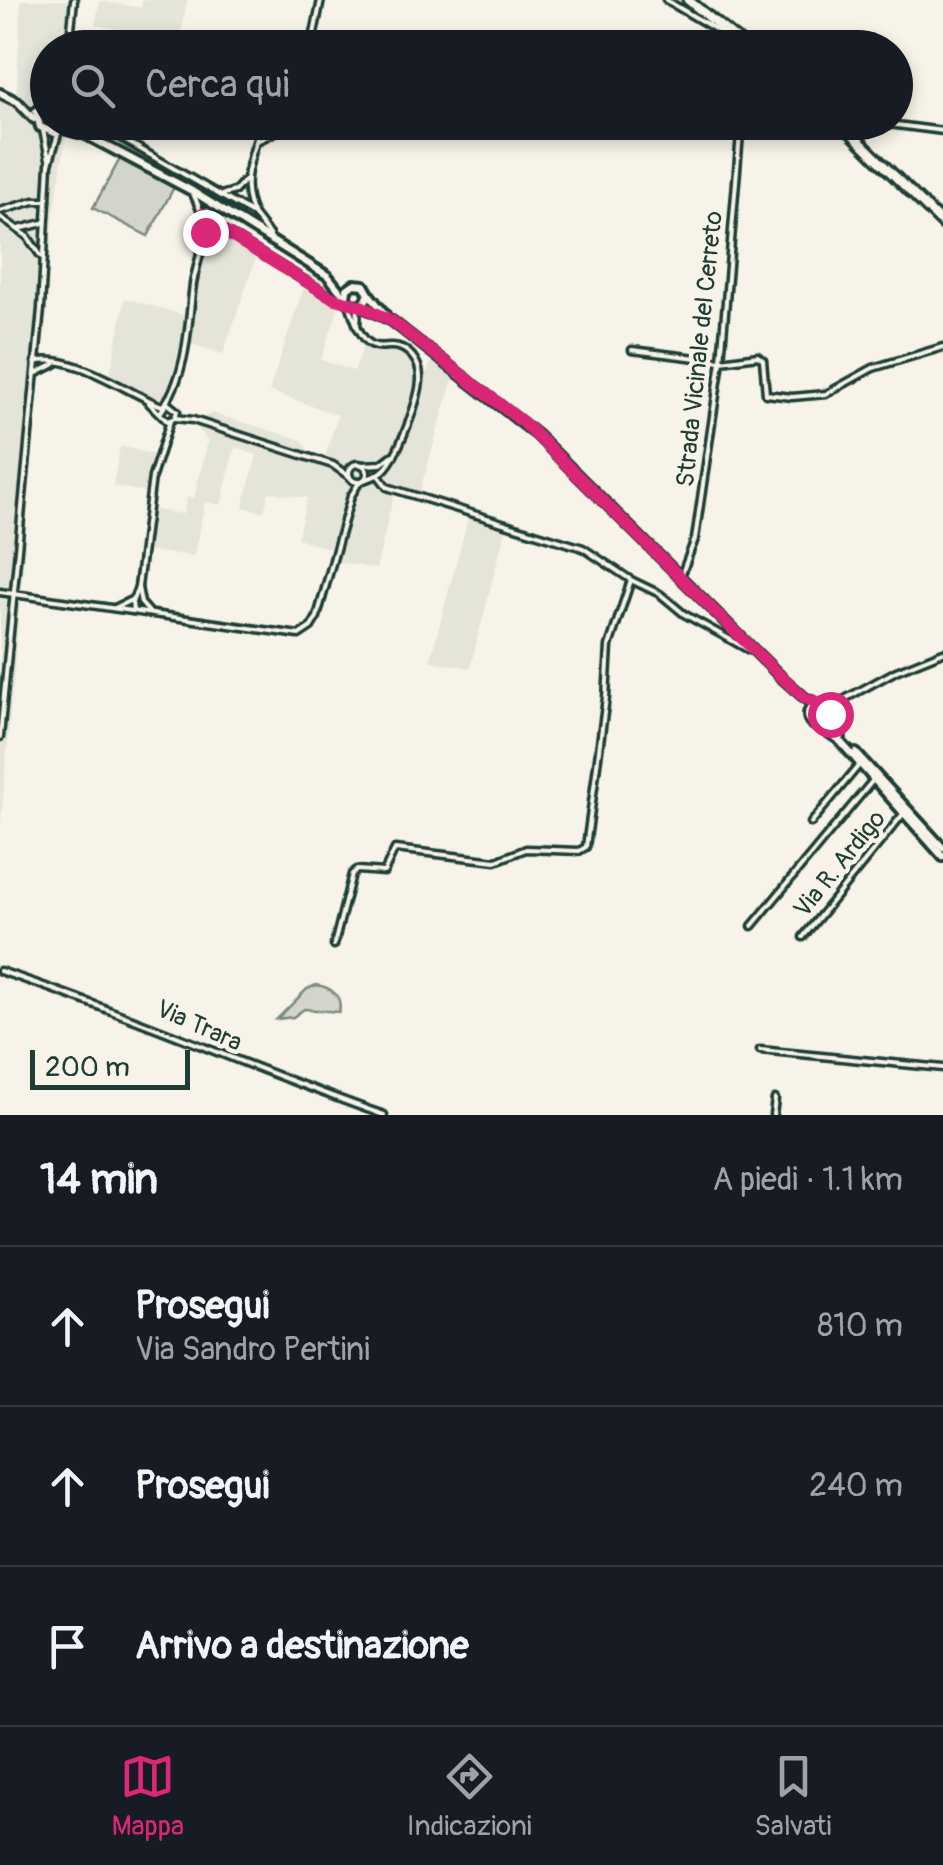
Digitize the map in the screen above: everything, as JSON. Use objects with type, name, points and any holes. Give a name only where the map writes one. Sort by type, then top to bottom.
[{"type":"main road","points":[[688,0],[725,30]]},
{"type":"main road","points":[[0,93],[18,102],[30,115]]},
{"type":"main road","points":[[18,102],[30,102]]},
{"type":"main road","points":[[94,140],[192,192],[328,276],[364,285],[389,319],[532,430],[799,693],[821,704],[841,736],[943,848]]},
{"type":"main road","points":[[858,140],[943,224]]},
{"type":"main road","points":[[328,276],[347,301],[389,319]]},
{"type":"main road","points":[[347,301],[347,289],[354,284]]},
{"type":"main road","points":[[360,306],[368,294]]},
{"type":"main road","points":[[799,693],[811,722],[836,737],[943,856]]},
{"type":"main road","points":[[809,712],[821,704]]},
{"type":"main road","points":[[820,726],[830,715]]},
{"type":"street","points":[[71,30],[74,0]]},
{"type":"street","points":[[315,30],[321,0]]},
{"type":"street","points":[[666,0],[715,30]]},
{"type":"street","points":[[913,128],[943,132]]},
{"type":"street","points":[[0,737],[37,348],[50,164],[45,140]]},
{"type":"street","points":[[50,164],[60,140]]},
{"type":"street","points":[[125,140],[252,214],[280,247]]},
{"type":"street","name":"Strada Vicinale del Cerreto","points":[[681,576],[697,528],[721,361],[739,140]]},
{"type":"street","points":[[252,214],[244,181],[257,141]]},
{"type":"street","points":[[220,194],[232,192],[244,181]]},
{"type":"street","points":[[162,437],[160,415],[173,390],[191,323],[193,286],[205,232],[203,214],[192,192]]},
{"type":"street","points":[[0,214],[34,201],[47,202]]},
{"type":"street","points":[[0,214],[19,228],[43,260]]},
{"type":"street","points":[[203,214],[325,293],[347,301],[358,332],[372,346],[406,352],[420,372],[418,391],[388,467],[362,480],[351,478],[333,465]]},
{"type":"street","points":[[19,228],[46,222]]},
{"type":"street","points":[[200,255],[212,238],[232,236]]},
{"type":"street","points":[[358,332],[360,306]]},
{"type":"street","points":[[632,350],[721,361],[760,356],[766,394],[798,397],[828,394],[873,368],[943,347]]},
{"type":"street","points":[[37,348],[48,363]]},
{"type":"street","points":[[35,362],[57,363],[112,379],[142,397],[176,408],[192,420]]},
{"type":"street","points":[[34,376],[48,363]]},
{"type":"street","points":[[134,612],[152,481],[162,437],[176,408],[173,390]]},
{"type":"street","points":[[142,397],[160,415],[172,420],[192,420],[333,465],[381,464],[396,451]]},
{"type":"street","points":[[0,592],[289,636],[305,632],[316,620],[352,496],[367,472],[362,465]]},
{"type":"street","points":[[352,496],[353,466]]},
{"type":"street","points":[[378,475],[387,487],[579,547],[660,594],[684,614],[758,654]]},
{"type":"street","points":[[334,945],[353,872],[382,873],[395,849],[496,860],[528,848],[578,851],[586,847],[609,646],[631,580]]},
{"type":"street","points":[[110,608],[136,598]]},
{"type":"street","points":[[136,598],[144,608],[158,615]]},
{"type":"street","points":[[821,704],[843,700],[896,671],[943,652]]},
{"type":"street","points":[[830,715],[843,700]]},
{"type":"street","points":[[811,823],[860,764]]},
{"type":"street","points":[[752,926],[874,779]]},
{"type":"street","name":"Via R. Ardigo","points":[[803,937],[904,813]]},
{"type":"street","name":"Via Trara","points":[[0,970],[124,1013],[246,1066],[384,1115]]},
{"type":"street","points":[[760,1050],[943,1068]]},
{"type":"street","points":[[773,1115],[775,1099]]},
{"type":"shaded area","points":[[21,0],[79,0],[76,30],[30,30],[30,140],[65,140],[53,221],[0,831],[0,97],[16,104]]},
{"type":"shaded area","points":[[142,0],[187,0],[181,30],[121,30],[95,25],[100,1],[141,8]]},
{"type":"shaded area","points":[[120,159],[174,187],[148,236],[93,208]]},
{"type":"shaded area","points":[[211,236],[231,238],[257,255],[223,354],[182,341],[167,396],[158,400],[140,390],[135,397],[109,381],[125,298],[187,316],[189,285],[200,241]]},
{"type":"shaded area","points":[[309,272],[342,298],[321,360],[354,371],[367,337],[405,346],[418,356],[427,373],[433,357],[455,373],[417,500],[394,495],[376,569],[329,560],[331,549],[297,538],[307,498],[269,492],[264,512],[243,507],[257,455],[235,447],[221,505],[205,502],[194,556],[138,550],[143,508],[183,514],[187,497],[194,498],[208,441],[197,427],[200,419],[212,413],[302,440],[309,451],[325,456],[338,415],[269,391]]},
{"type":"shaded area","points":[[120,446],[155,455],[145,492],[113,486]]},
{"type":"shaded area","points":[[468,518],[506,528],[470,668],[430,661]]},
{"type":"shaded area","points":[[316,985],[335,993],[339,1012],[304,1009],[293,1017],[277,1019],[307,989]]},
{"type":"route","points":[[205,232],[203,214],[215,226],[333,298],[392,321],[543,440],[776,672],[805,698],[827,706],[830,714]]}]
